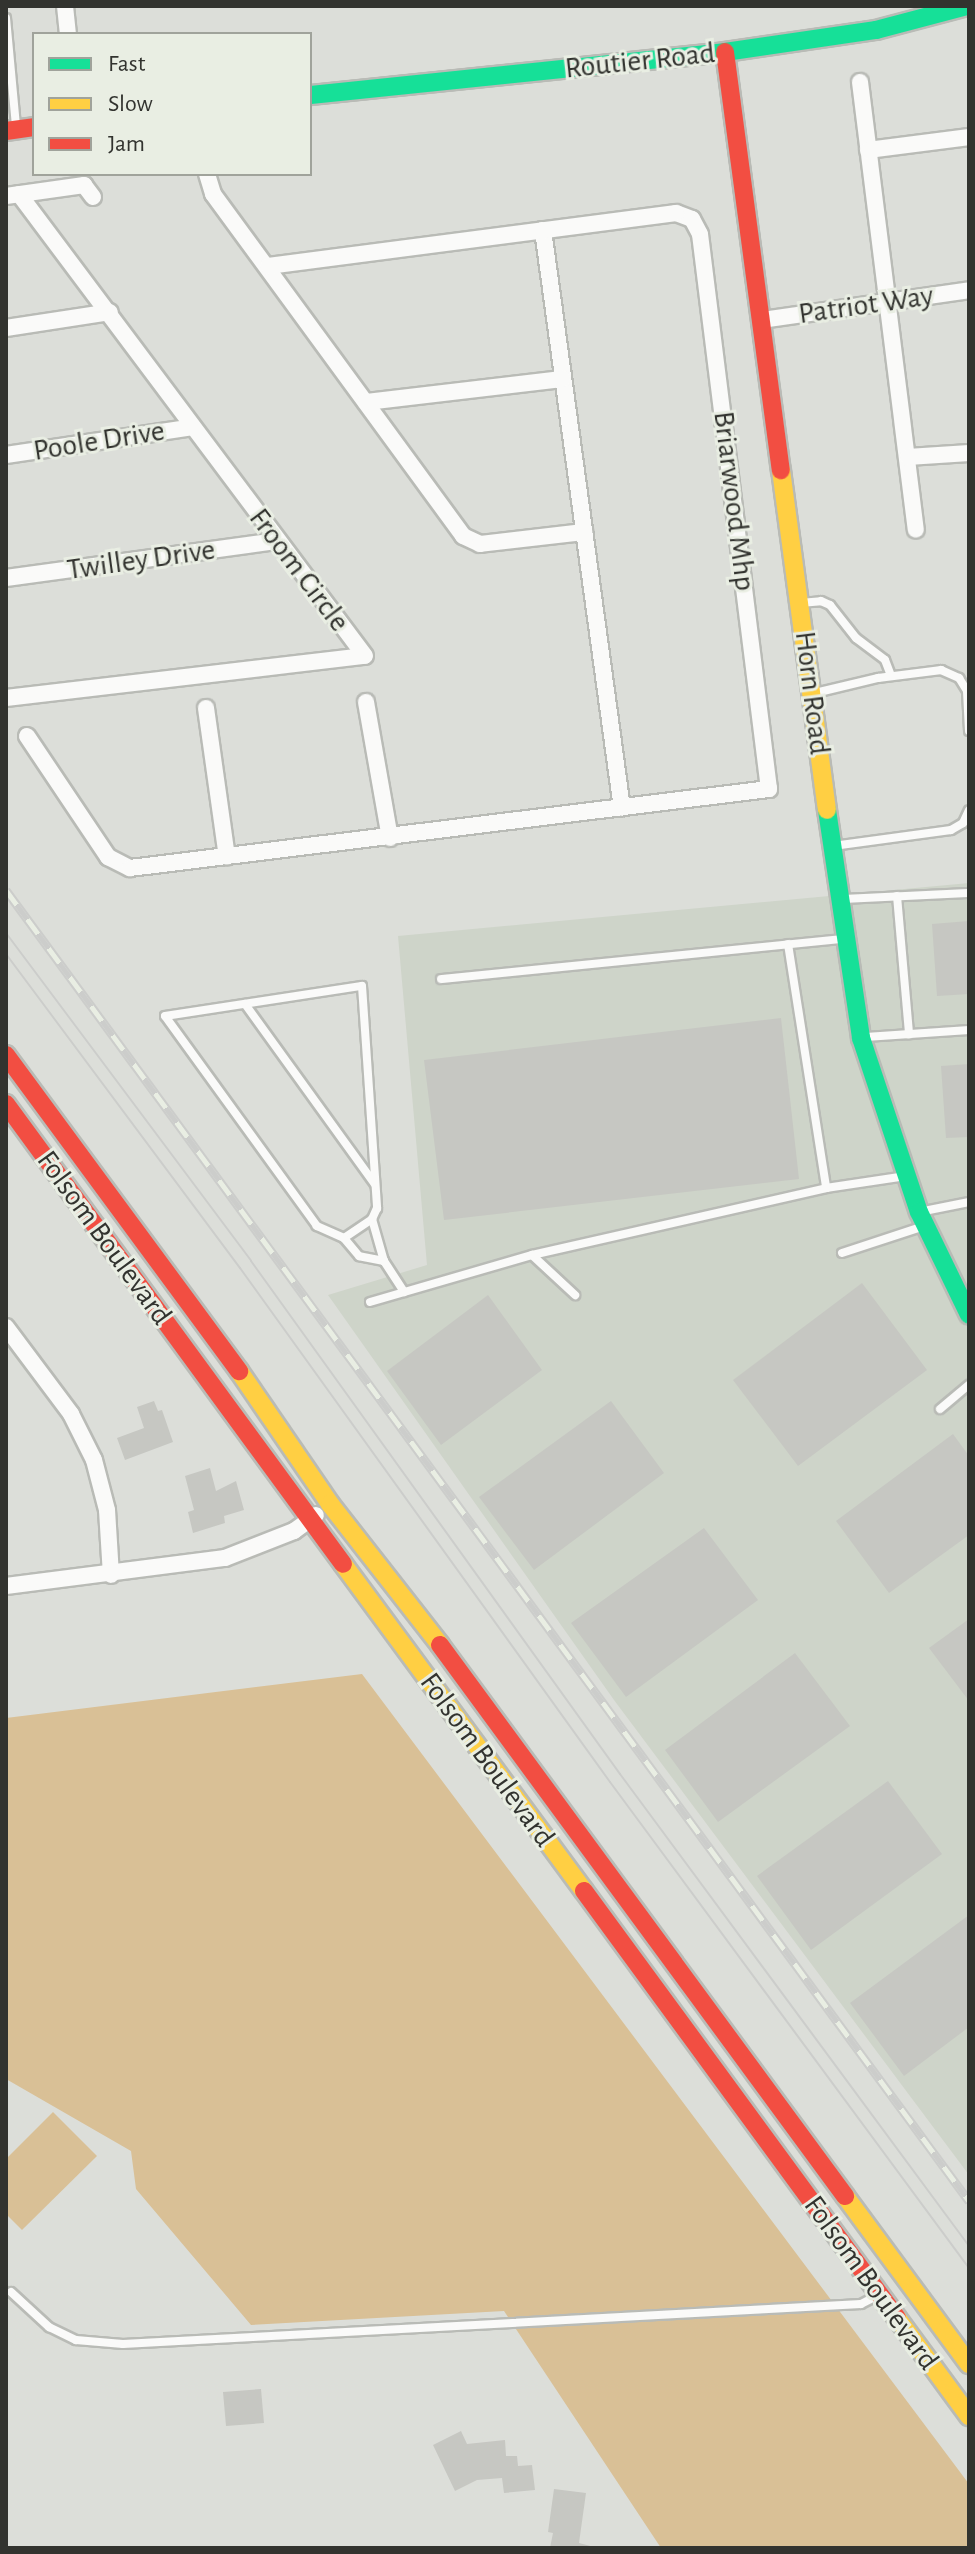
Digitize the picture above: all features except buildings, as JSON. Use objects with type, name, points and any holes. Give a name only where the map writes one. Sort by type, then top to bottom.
[{"type":"main road","name":"Routier Road","points":[[312,95],[725,52],[876,30],[922,12],[967,6]]},
{"type":"main road","name":"Horn Road","points":[[725,52],[844,938],[861,1038],[923,1218],[964,1295],[969,1315]]},
{"type":"main road","name":"Folsom Boulevard","points":[[6,1055],[171,1276],[330,1504],[416,1613],[969,2364]]},
{"type":"main road","name":"Folsom Boulevard","points":[[6,1104],[969,2416]]},
{"type":"main road","points":[[879,2294],[897,2294],[959,2375],[969,2382]]},
{"type":"street","points":[[65,6],[68,32]]},
{"type":"street","points":[[860,82],[916,530]]},
{"type":"street","points":[[868,150],[969,137]]},
{"type":"street","points":[[208,176],[213,194],[463,536],[480,544],[584,532]]},
{"type":"street","points":[[12,195],[84,185],[93,197]]},
{"type":"street","name":"Froom Circle","points":[[6,698],[365,656],[110,312],[12,195]]},
{"type":"street","name":"Briarwood Mhp","points":[[27,736],[108,857],[118,865],[130,868],[769,789],[700,234],[692,219],[676,213],[268,266]]},
{"type":"street","points":[[543,230],[622,808]]},
{"type":"street","name":"Patriot Way","points":[[762,320],[969,290]]},
{"type":"street","points":[[6,328],[110,312]]},
{"type":"street","points":[[366,402],[563,379]]},
{"type":"street","name":"Poole Drive","points":[[6,455],[193,427]]},
{"type":"street","points":[[908,457],[969,453]]},
{"type":"street","name":"Twilley Drive","points":[[6,578],[277,541]]},
{"type":"street","points":[[366,702],[390,838]]},
{"type":"street","points":[[206,708],[227,857]]},
{"type":"street","points":[[6,1327],[71,1414],[94,1460],[107,1510],[111,1575]]},
{"type":"street","points":[[6,1586],[111,1575],[225,1558],[294,1531],[330,1504]]},
{"type":"lane","points":[[6,18],[19,129]]},
{"type":"lane","points":[[800,603],[821,601],[830,605],[856,638],[885,660],[891,676]]},
{"type":"lane","points":[[812,694],[891,676],[941,670],[959,678],[967,691],[969,731]]},
{"type":"lane","points":[[832,846],[951,830],[963,823],[969,810]]},
{"type":"lane","points":[[839,899],[969,893]]},
{"type":"lane","points":[[897,896],[909,1034]]},
{"type":"lane","points":[[441,979],[844,938]]},
{"type":"lane","points":[[788,944],[826,1188]]},
{"type":"lane","points":[[344,1238],[372,1219],[377,1208],[362,986],[165,1016],[317,1226],[344,1238],[359,1256],[384,1261]]},
{"type":"lane","points":[[245,1004],[375,1185]]},
{"type":"lane","points":[[861,1038],[969,1030]]},
{"type":"lane","points":[[370,1302],[532,1255],[826,1188],[907,1176]]},
{"type":"lane","points":[[842,1253],[969,1202]]},
{"type":"lane","points":[[372,1219],[384,1261],[404,1292]]},
{"type":"lane","points":[[532,1255],[575,1295]]},
{"type":"lane","points":[[940,1409],[969,1385]]},
{"type":"lane","points":[[11,2292],[49,2327],[76,2340],[123,2344],[861,2304],[879,2294]]},
{"type":"shaded area","points":[[969,883],[969,2175],[614,1700],[328,1295],[427,1265],[398,936]]},
{"type":"shaded area","points":[[362,1674],[969,2484],[969,2548],[661,2548],[504,2311],[251,2325],[136,2189],[131,2151],[6,2079],[6,1718]]},
{"type":"shaded area","points":[[53,2112],[97,2156],[22,2230],[6,2214],[6,2159]]},
{"type":"tram line","points":[[6,933],[251,1261],[620,1774],[969,2246]]},
{"type":"tram line","points":[[6,954],[240,1268],[610,1782],[969,2268]]},
{"type":"railway","points":[[6,890],[969,2201]]},
{"type":"traffic: fast","points":[[312,95],[725,52],[876,30],[967,6]]},
{"type":"traffic: fast","points":[[827,810],[861,1038],[919,1212],[969,1315]]},
{"type":"traffic: slow","points":[[781,470],[827,810]]},
{"type":"traffic: slow","points":[[239,1371],[330,1504],[440,1645]]},
{"type":"traffic: slow","points":[[343,1564],[584,1891]]},
{"type":"traffic: slow","points":[[845,2196],[969,2364]]},
{"type":"traffic: slow","points":[[897,2318],[969,2416]]},
{"type":"traffic: jam","points":[[725,52],[781,470]]},
{"type":"traffic: jam","points":[[6,131],[32,127]]},
{"type":"traffic: jam","points":[[6,1055],[239,1371]]},
{"type":"traffic: jam","points":[[6,1104],[343,1564]]},
{"type":"traffic: jam","points":[[440,1645],[845,2196]]},
{"type":"traffic: jam","points":[[584,1891],[897,2318]]}]
